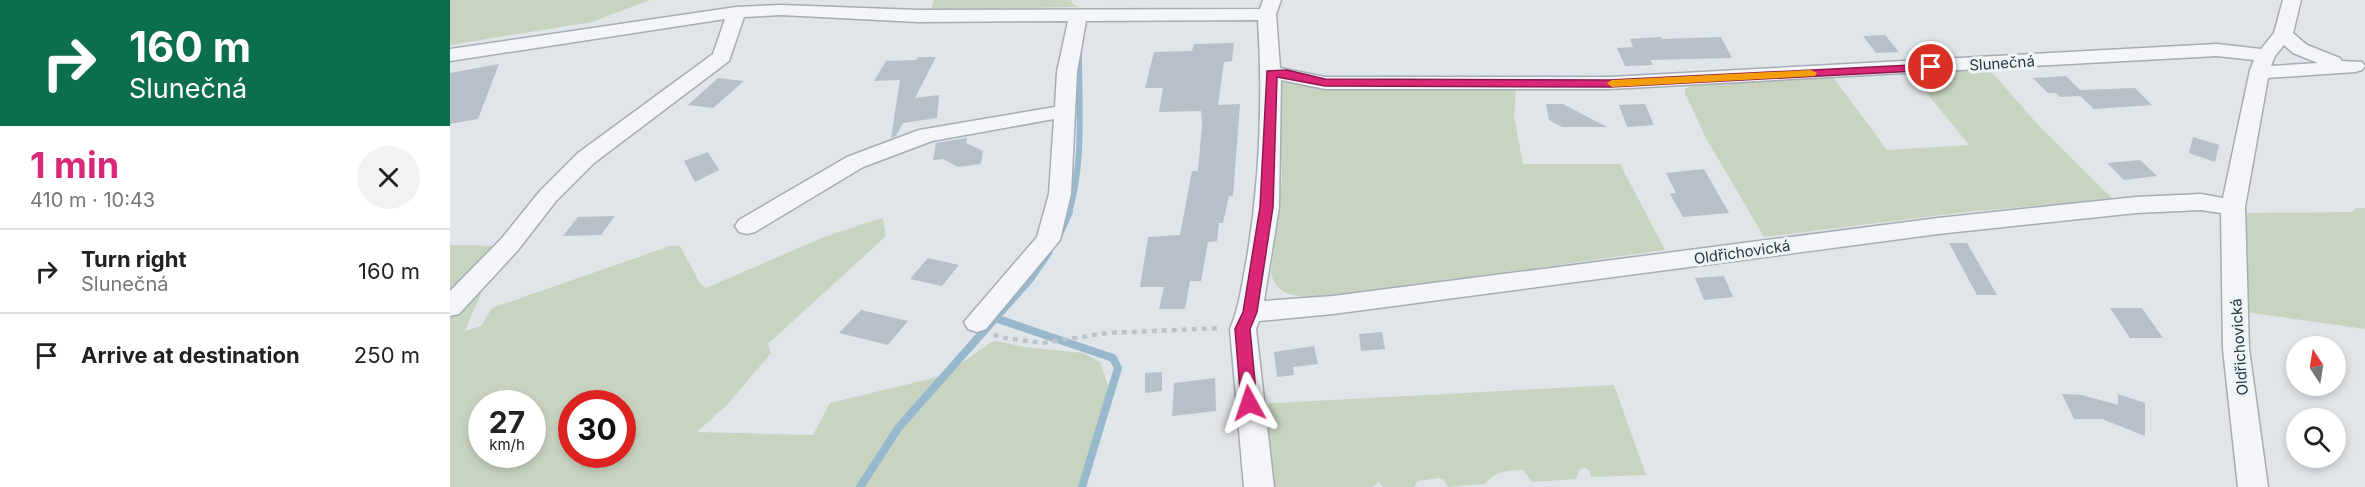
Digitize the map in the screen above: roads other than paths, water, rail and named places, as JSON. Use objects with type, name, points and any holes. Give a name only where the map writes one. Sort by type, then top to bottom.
[{"type":"street","points":[[2263,64],[2283,34],[2292,0]]},
{"type":"street","points":[[450,55],[736,12],[921,8],[1078,15],[1270,7],[1271,73],[1267,207],[1246,320],[1259,487]]},
{"type":"street","points":[[450,307],[510,244],[548,196],[586,158],[722,57],[736,12]]},
{"type":"street","points":[[977,322],[1047,240],[1060,194],[1067,72],[1078,15]]},
{"type":"street","points":[[2283,34],[2300,49],[2316,57],[2360,66]]},
{"type":"street","name":"Slunečná","points":[[1271,73],[1287,74],[1325,83],[1610,83],[2217,50],[2263,64],[2360,66]]},
{"type":"street","name":"Oldřichovická","points":[[2253,487],[2236,349],[2233,207],[2263,64]]},
{"type":"street","points":[[747,226],[855,162],[927,135],[1065,111]]},
{"type":"street","name":"Oldřichovická","points":[[1246,320],[1333,305],[1938,226],[2136,205],[2201,202],[2233,207]]},
{"type":"waterway","points":[[1069,213],[1079,154],[1079,53]]},
{"type":"waterway","points":[[1057,239],[1069,212]]},
{"type":"waterway","points":[[995,318],[1030,279],[1048,253]]},
{"type":"waterway","points":[[860,487],[899,427],[995,318]]},
{"type":"waterway","points":[[995,318],[1113,358],[1118,368],[1082,487]]}]
